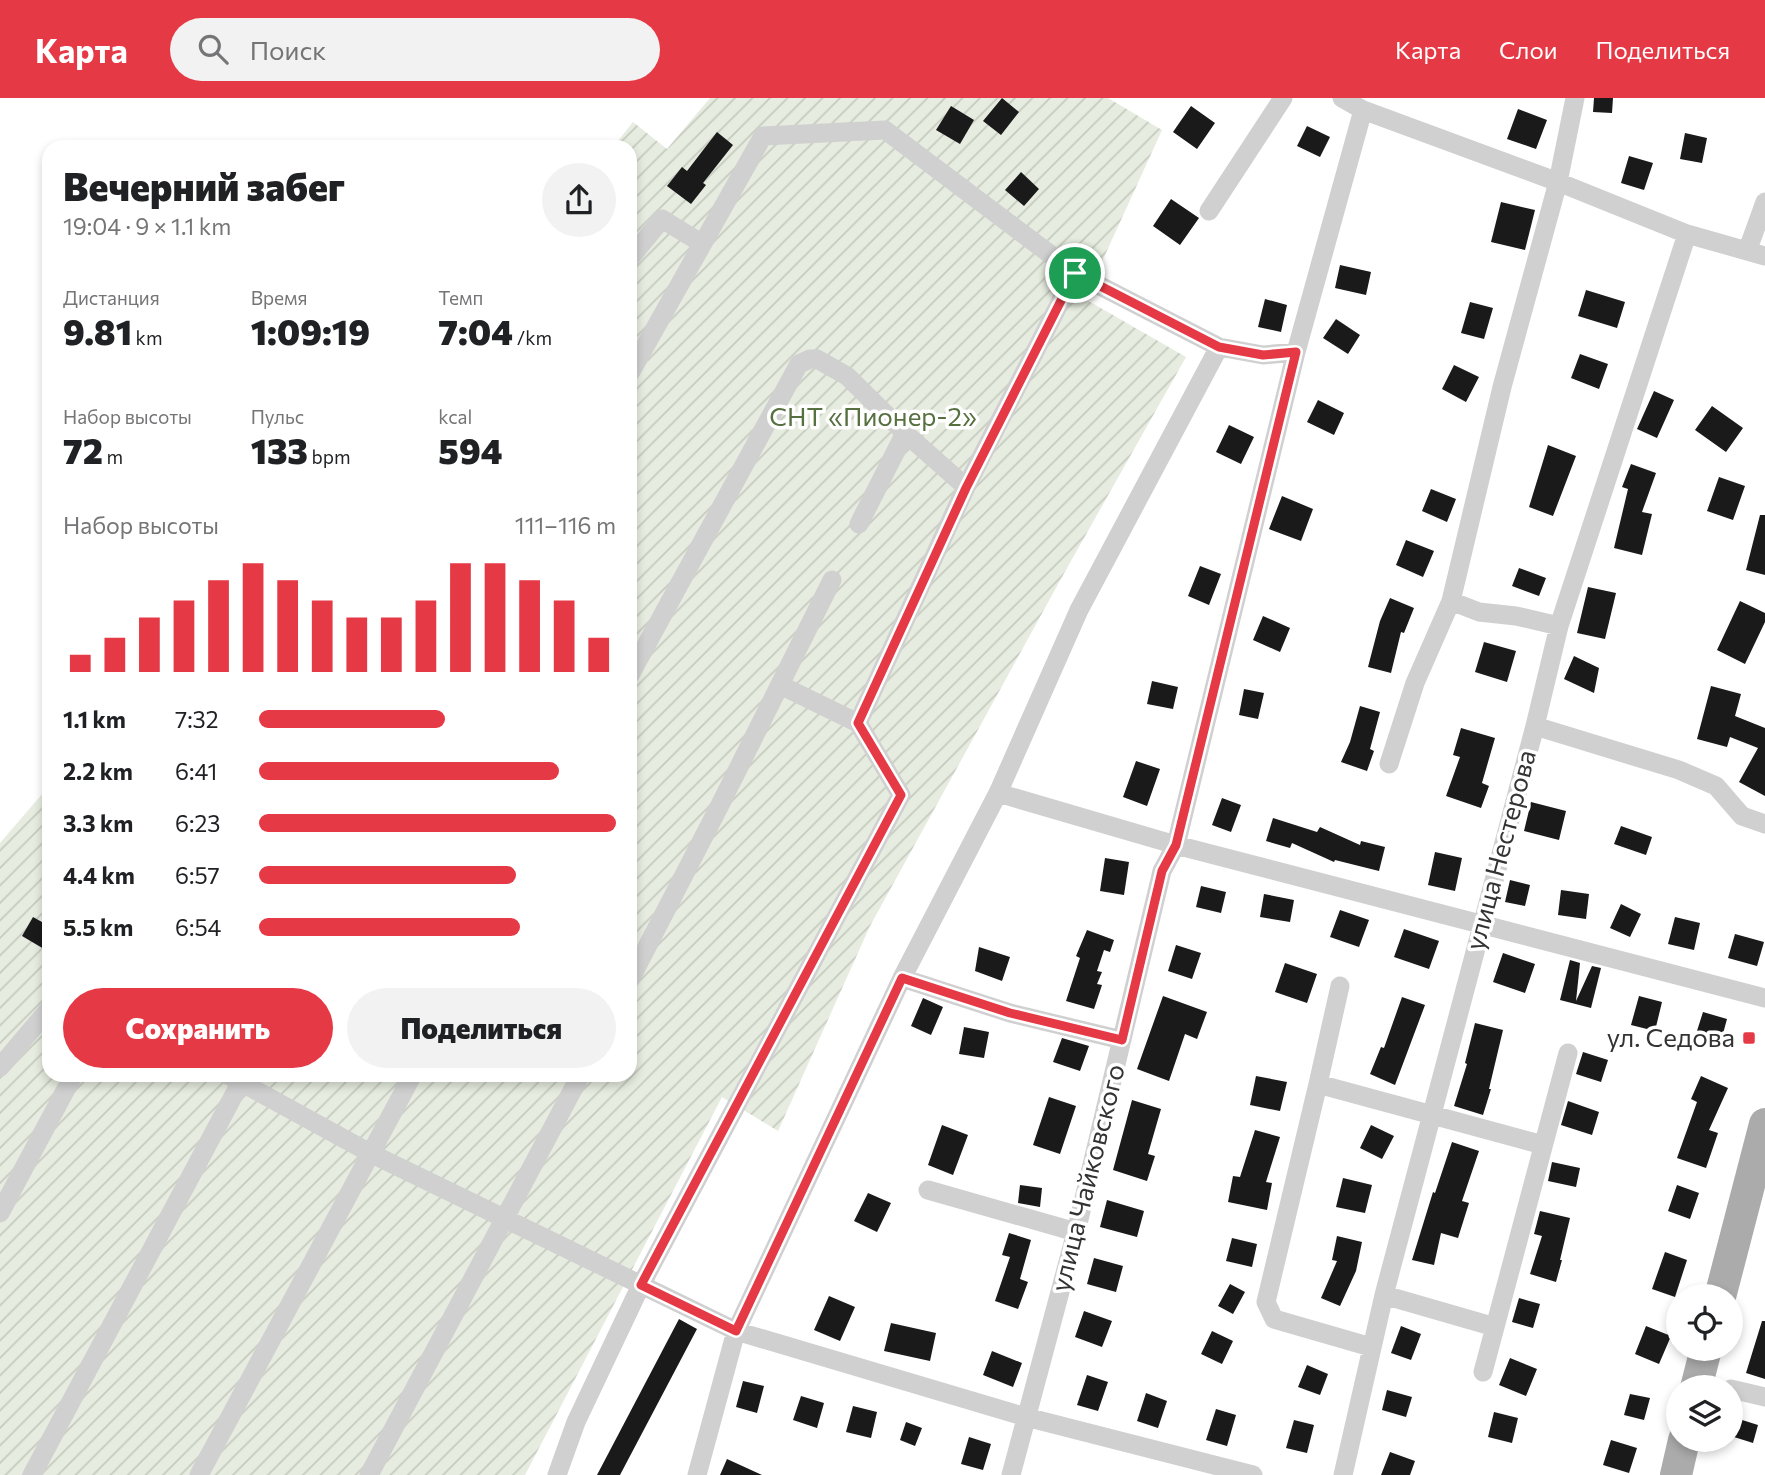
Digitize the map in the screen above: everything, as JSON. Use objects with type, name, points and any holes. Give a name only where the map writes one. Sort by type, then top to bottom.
[{"type":"main road","points":[[1725,1284],[1755,1202],[1765,1124]]},
{"type":"main road","points":[[1676,1475],[1681,1452]]},
{"type":"street","points":[[1209,211],[1283,98]]},
{"type":"street","points":[[1342,98],[1363,110],[1558,182],[1687,234],[1756,252],[1765,202]]},
{"type":"street","points":[[1389,764],[1415,683],[1451,601],[1502,387],[1558,182],[1575,98]]},
{"type":"street","name":"улица Чайковского","points":[[1011,1475],[1076,1232],[1162,871],[1176,845],[1296,352],[1363,110]]},
{"type":"street","points":[[637,360],[763,136],[885,130],[1075,273],[1219,347],[1263,355],[1296,352]]},
{"type":"street","points":[[637,249],[662,219],[701,243]]},
{"type":"street","name":"улица Нестерова","points":[[1343,1475],[1384,1295],[1559,626],[1687,234]]},
{"type":"street","points":[[858,723],[966,488],[1075,273]]},
{"type":"street","points":[[697,1475],[736,1331],[902,978],[998,793],[1079,610],[1219,347]]},
{"type":"street","points":[[637,662],[799,364],[817,359],[847,376],[966,488]]},
{"type":"street","points":[[859,524],[905,433]]},
{"type":"street","points":[[637,966],[832,580]]},
{"type":"street","points":[[1451,601],[1479,612],[1516,616],[1559,626]]},
{"type":"street","points":[[557,1475],[576,1422],[641,1285],[901,795],[858,723],[780,685]]},
{"type":"street","points":[[1535,726],[1679,770],[1716,786],[1742,816],[1765,824]]},
{"type":"street","points":[[998,793],[1176,845],[1765,998]]},
{"type":"street","points":[[902,978],[1010,1013],[1122,1040]]},
{"type":"street","points":[[1340,986],[1266,1302],[1274,1319],[1371,1347]]},
{"type":"street","points":[[0,1067],[42,1018]]},
{"type":"street","points":[[1483,1372],[1568,1053]]},
{"type":"street","points":[[0,1213],[70,1082]]},
{"type":"street","points":[[32,1475],[234,1082]]},
{"type":"street","points":[[246,1082],[370,1153],[736,1331],[1026,1417],[1253,1475]]},
{"type":"street","points":[[199,1475],[409,1082]]},
{"type":"street","points":[[369,1475],[577,1082]]},
{"type":"street","points":[[1318,1084],[1543,1145]]},
{"type":"street","points":[[928,1190],[1076,1232]]},
{"type":"street","points":[[1384,1295],[1495,1326]]},
{"type":"street","points":[[1743,1392],[1765,1398]]},
{"type":"green space","name":"СНТ «Пионер-2»","points":[[710,98],[1108,98],[1162,130],[1085,299],[1186,357],[870,926],[778,1131],[722,1097],[525,1475],[0,1475],[0,843],[42,794],[42,1082],[637,1082],[637,140],[619,140],[633,122],[667,149]]},
{"type":"building","points":[[1002,98],[1019,112],[1001,135],[983,121]]},
{"type":"building","points":[[1594,98],[1613,98],[1612,113],[1593,112]]},
{"type":"building","points":[[951,106],[974,120],[960,144],[936,130]]},
{"type":"building","points":[[1191,106],[1215,123],[1197,149],[1173,132]]},
{"type":"building","points":[[1518,109],[1547,120],[1536,149],[1507,139]]},
{"type":"building","points":[[1307,126],[1330,137],[1320,157],[1297,146]]},
{"type":"building","points":[[717,132],[733,145],[703,183],[706,185],[691,204],[667,186],[682,167],[687,171]]},
{"type":"building","points":[[1685,133],[1707,138],[1702,163],[1680,159]]},
{"type":"building","points":[[1629,156],[1653,163],[1644,190],[1621,183]]},
{"type":"building","points":[[1021,172],[1039,189],[1024,206],[1005,190]]},
{"type":"building","points":[[1171,199],[1199,218],[1180,245],[1153,226]]},
{"type":"building","points":[[1501,202],[1535,210],[1525,250],[1491,242]]},
{"type":"building","points":[[1340,265],[1371,272],[1366,295],[1335,288]]},
{"type":"building","points":[[1586,290],[1625,302],[1617,328],[1578,316]]},
{"type":"building","points":[[1265,299],[1287,305],[1281,332],[1258,327]]},
{"type":"building","points":[[1470,302],[1493,308],[1484,339],[1461,333]]},
{"type":"building","points":[[1336,319],[1360,335],[1348,354],[1323,338]]},
{"type":"building","points":[[1580,354],[1608,364],[1599,389],[1571,378]]},
{"type":"building","points":[[1454,365],[1479,377],[1466,402],[1442,389]]},
{"type":"building","points":[[1654,391],[1674,400],[1657,438],[1637,429]]},
{"type":"building","points":[[1318,400],[1344,413],[1334,435],[1307,422]]},
{"type":"building","points":[[1712,406],[1743,428],[1726,452],[1695,430]]},
{"type":"building","points":[[1229,425],[1254,437],[1241,464],[1216,452]]},
{"type":"building","points":[[1548,445],[1576,456],[1553,516],[1529,507]]},
{"type":"building","points":[[1631,464],[1656,473],[1642,512],[1652,514],[1642,555],[1614,548],[1628,489],[1622,487]]},
{"type":"building","points":[[1719,477],[1745,486],[1733,520],[1707,511]]},
{"type":"building","points":[[1431,489],[1456,499],[1447,522],[1422,511]]},
{"type":"building","points":[[1282,496],[1313,509],[1301,541],[1269,529]]},
{"type":"building","points":[[1760,515],[1765,515],[1765,575],[1746,570]]},
{"type":"building","points":[[1406,540],[1434,551],[1423,577],[1396,565]]},
{"type":"building","points":[[1200,566],[1221,574],[1209,605],[1188,596]]},
{"type":"building","points":[[1519,568],[1546,578],[1539,596],[1512,586]]},
{"type":"building","points":[[1588,587],[1616,593],[1605,639],[1577,633]]},
{"type":"building","points":[[1390,598],[1414,608],[1404,633],[1401,632],[1391,673],[1368,667],[1380,621]]},
{"type":"building","points":[[1740,601],[1765,613],[1765,622],[1745,664],[1717,650]]},
{"type":"building","points":[[1263,616],[1290,628],[1280,652],[1253,640]]},
{"type":"building","points":[[1484,642],[1516,651],[1507,682],[1475,672]]},
{"type":"building","points":[[1574,656],[1599,668],[1594,693],[1564,679]]},
{"type":"building","points":[[1152,681],[1178,687],[1173,709],[1147,704]]},
{"type":"building","points":[[1711,686],[1741,694],[1735,716],[1765,728],[1765,796],[1739,782],[1758,748],[1730,737],[1727,747],[1697,739]]},
{"type":"building","points":[[1244,689],[1264,693],[1258,719],[1239,715]]},
{"type":"building","points":[[1360,706],[1380,712],[1370,749],[1374,751],[1367,771],[1341,762]]},
{"type":"building","points":[[1461,728],[1495,738],[1482,783],[1489,786],[1481,808],[1446,796],[1460,757],[1453,755]]},
{"type":"building","points":[[1136,761],[1160,769],[1147,806],[1123,797]]},
{"type":"building","points":[[1222,798],[1241,805],[1231,832],[1212,825]]},
{"type":"building","points":[[1531,802],[1566,811],[1559,840],[1524,831]]},
{"type":"building","points":[[1273,818],[1317,832],[1320,827],[1360,845],[1361,841],[1385,847],[1379,871],[1335,860],[1334,862],[1292,843],[1290,848],[1266,841]]},
{"type":"building","points":[[1621,826],[1652,837],[1646,855],[1614,844]]},
{"type":"building","points":[[1435,852],[1462,858],[1455,891],[1428,885]]},
{"type":"building","points":[[1105,858],[1129,862],[1124,895],[1100,891]]},
{"type":"building","points":[[1510,880],[1530,885],[1525,906],[1505,902]]},
{"type":"building","points":[[1201,886],[1226,892],[1221,913],[1196,907]]},
{"type":"building","points":[[1561,890],[1589,894],[1586,919],[1558,915]]},
{"type":"building","points":[[1264,894],[1294,900],[1290,922],[1260,917]]},
{"type":"building","points":[[1621,904],[1641,914],[1630,937],[1610,928]]},
{"type":"building","points":[[1340,910],[1369,920],[1359,947],[1330,937]]},
{"type":"building","points":[[33,917],[42,922],[42,948],[22,936]]},
{"type":"building","points":[[1675,917],[1700,923],[1694,950],[1668,944]]},
{"type":"building","points":[[1404,929],[1439,941],[1429,969],[1394,957]]},
{"type":"building","points":[[1087,930],[1114,940],[1110,952],[1104,950],[1097,971],[1102,972],[1097,984],[1102,985],[1094,1009],[1066,1001],[1080,958],[1076,956]]},
{"type":"building","points":[[1735,934],[1764,942],[1757,966],[1728,958]]},
{"type":"building","points":[[1176,945],[1201,953],[1192,979],[1168,971]]},
{"type":"building","points":[[979,947],[1010,957],[1002,981],[975,971]]},
{"type":"building","points":[[1503,953],[1535,964],[1525,993],[1493,982]]},
{"type":"building","points":[[1570,960],[1580,963],[1576,1001],[1592,966],[1601,968],[1591,1008],[1560,1000]]},
{"type":"building","points":[[1285,963],[1317,974],[1307,1003],[1275,992]]},
{"type":"building","points":[[1163,996],[1207,1012],[1197,1039],[1185,1034],[1169,1081],[1137,1069]]},
{"type":"building","points":[[1639,996],[1662,1002],[1655,1031],[1631,1025]]},
{"type":"building","points":[[1402,997],[1425,1005],[1395,1085],[1370,1074],[1381,1047],[1384,1048]]},
{"type":"building","points":[[923,998],[943,1007],[931,1035],[911,1026]]},
{"type":"building","points":[[1703,1012],[1727,1019],[1721,1041],[1696,1034]]},
{"type":"building","points":[[1475,1023],[1503,1030],[1483,1115],[1454,1106],[1467,1064],[1465,1063]]},
{"type":"building","points":[[964,1027],[989,1032],[984,1058],[959,1054]]},
{"type":"building","points":[[1062,1038],[1089,1046],[1080,1071],[1053,1062]]},
{"type":"building","points":[[1583,1052],[1608,1060],[1601,1082],[1576,1074]]},
{"type":"building","points":[[1256,1076],[1287,1082],[1280,1111],[1250,1105]]},
{"type":"building","points":[[1701,1076],[1728,1088],[1709,1130],[1718,1133],[1706,1168],[1677,1158],[1697,1102],[1691,1099]]},
{"type":"building","points":[[1049,1097],[1076,1106],[1060,1154],[1033,1145]]},
{"type":"building","points":[[1132,1100],[1161,1109],[1148,1154],[1155,1156],[1147,1181],[1113,1170]]},
{"type":"building","points":[[1568,1101],[1599,1112],[1592,1135],[1561,1125]]},
{"type":"building","points":[[942,1125],[968,1135],[953,1175],[928,1165]]},
{"type":"building","points":[[1371,1125],[1394,1136],[1382,1159],[1360,1148]]},
{"type":"building","points":[[1255,1130],[1280,1137],[1266,1182],[1272,1183],[1267,1210],[1228,1202],[1233,1176],[1240,1177]]},
{"type":"building","points":[[1452,1142],[1479,1151],[1462,1201],[1469,1203],[1458,1238],[1441,1233],[1434,1265],[1412,1260],[1433,1192],[1435,1193]]},
{"type":"building","points":[[1552,1162],[1580,1168],[1576,1187],[1548,1181]]},
{"type":"building","points":[[1343,1178],[1372,1185],[1365,1213],[1336,1207]]},
{"type":"building","points":[[1020,1185],[1042,1188],[1040,1207],[1018,1203]]},
{"type":"building","points":[[1677,1185],[1699,1193],[1690,1219],[1668,1211]]},
{"type":"building","points":[[868,1193],[891,1203],[877,1232],[854,1221]]},
{"type":"building","points":[[1107,1200],[1144,1211],[1137,1237],[1100,1227]]},
{"type":"building","points":[[1540,1211],[1570,1218],[1556,1282],[1530,1274],[1542,1236],[1534,1234]]},
{"type":"building","points":[[1009,1233],[1031,1240],[1020,1279],[1028,1282],[1018,1309],[995,1301],[1010,1257],[1002,1255]]},
{"type":"building","points":[[1337,1236],[1362,1242],[1356,1271],[1340,1306],[1321,1298],[1337,1261],[1332,1260]]},
{"type":"building","points":[[1232,1238],[1257,1244],[1252,1267],[1226,1261]]},
{"type":"building","points":[[1665,1252],[1687,1260],[1679,1284],[1666,1284],[1666,1294],[1652,1289]]},
{"type":"building","points":[[1094,1258],[1123,1266],[1116,1292],[1087,1284]]},
{"type":"building","points":[[1230,1284],[1245,1292],[1233,1314],[1218,1306]]},
{"type":"building","points":[[829,1296],[855,1307],[840,1341],[814,1330]]},
{"type":"building","points":[[1519,1298],[1540,1304],[1533,1328],[1512,1322]]},
{"type":"building","points":[[1084,1311],[1112,1321],[1102,1347],[1075,1337]]},
{"type":"building","points":[[679,1319],[697,1329],[620,1475],[597,1475]]},
{"type":"building","points":[[1762,1321],[1765,1321],[1765,1379],[1746,1373]]},
{"type":"building","points":[[891,1323],[936,1333],[930,1361],[884,1351]]},
{"type":"building","points":[[1401,1326],[1421,1334],[1411,1360],[1391,1353]]},
{"type":"building","points":[[1646,1326],[1666,1334],[1666,1348],[1659,1364],[1635,1354]]},
{"type":"building","points":[[1212,1331],[1233,1341],[1222,1364],[1201,1354]]},
{"type":"building","points":[[992,1351],[1022,1363],[1013,1387],[983,1375]]},
{"type":"building","points":[[1510,1358],[1537,1369],[1526,1396],[1499,1385]]},
{"type":"building","points":[[1307,1365],[1328,1374],[1320,1395],[1298,1387]]},
{"type":"building","points":[[1087,1375],[1108,1382],[1098,1411],[1077,1405]]},
{"type":"building","points":[[743,1381],[764,1386],[757,1413],[736,1407]]},
{"type":"building","points":[[1387,1390],[1412,1397],[1406,1417],[1382,1410]]},
{"type":"building","points":[[1146,1393],[1167,1401],[1158,1428],[1137,1421]]},
{"type":"building","points":[[1630,1394],[1650,1398],[1644,1420],[1624,1415]]},
{"type":"building","points":[[801,1396],[824,1403],[817,1428],[793,1420]]},
{"type":"building","points":[[853,1406],[877,1412],[871,1438],[846,1432]]},
{"type":"building","points":[[1216,1409],[1236,1415],[1227,1446],[1206,1440]]},
{"type":"building","points":[[1494,1412],[1518,1418],[1512,1443],[1488,1437]]},
{"type":"building","points":[[1294,1420],[1314,1425],[1307,1453],[1286,1448]]},
{"type":"building","points":[[1743,1420],[1758,1425],[1753,1443],[1743,1440]]},
{"type":"building","points":[[906,1422],[922,1428],[915,1446],[900,1440]]},
{"type":"building","points":[[969,1437],[991,1444],[983,1470],[961,1464]]},
{"type":"building","points":[[1611,1440],[1637,1448],[1629,1473],[1603,1465]]},
{"type":"building","points":[[1390,1452],[1415,1461],[1410,1475],[1381,1475]]},
{"type":"building","points":[[727,1459],[762,1475],[720,1475]]},
{"type":"place","name":"ул. Седова","points":[[1749,1038]]},
{"type":"route","points":[[1075,273],[1219,347],[1263,355],[1296,352],[1176,845],[1162,871],[1122,1040],[1010,1013],[902,978],[736,1331],[641,1285],[901,795],[858,723],[966,488],[1075,273]]}]
